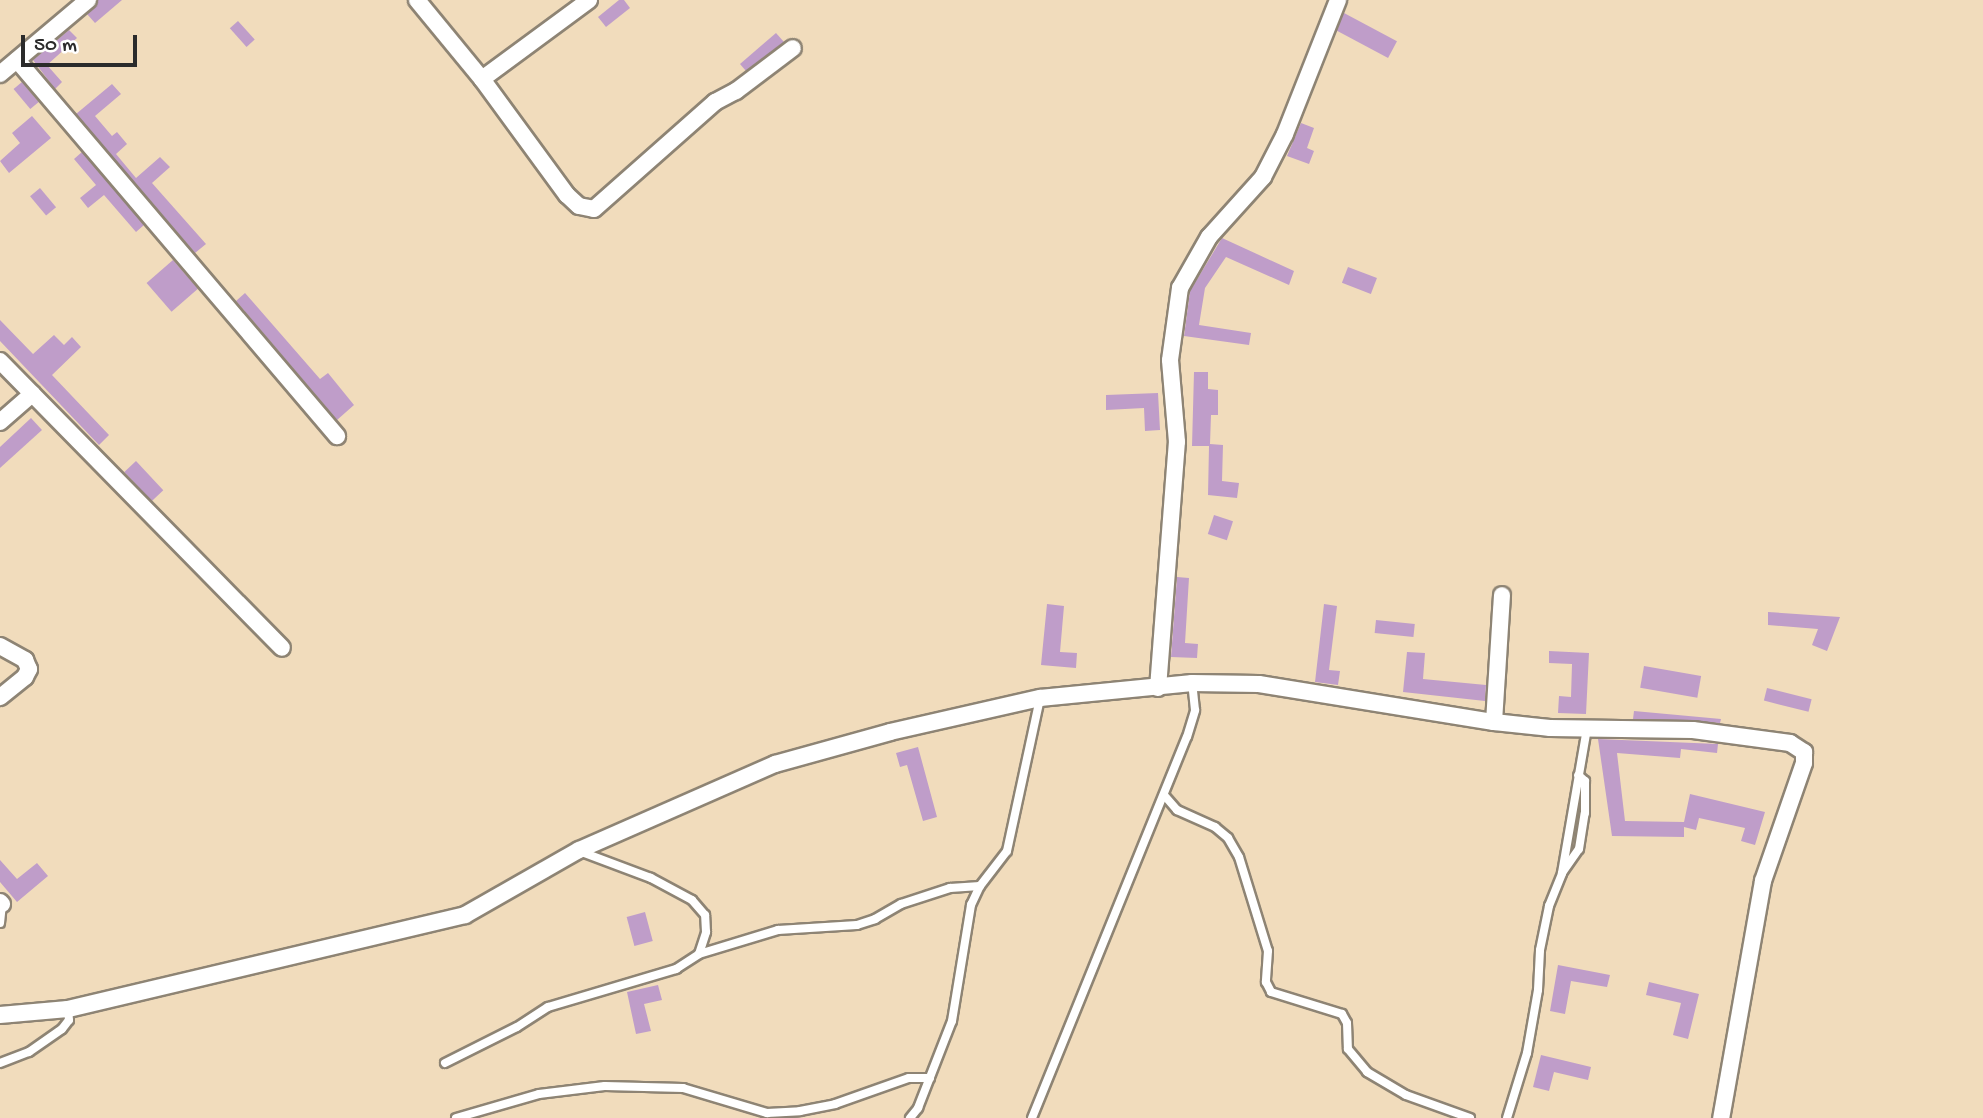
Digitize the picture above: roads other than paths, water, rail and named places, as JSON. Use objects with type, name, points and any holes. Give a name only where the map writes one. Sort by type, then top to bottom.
[{"type":"street","points":[[0,74],[88,0]]},
{"type":"street","points":[[417,0],[482,79],[568,195],[579,205],[594,209],[715,102],[736,91],[793,48]]},
{"type":"street","points":[[482,79],[589,0]]},
{"type":"street","points":[[1158,688],[1177,442],[1170,360],[1180,288],[1209,237],[1263,177],[1285,134],[1338,0]]},
{"type":"street","points":[[17,60],[337,436]]},
{"type":"street","points":[[0,361],[282,648]]},
{"type":"street","points":[[0,422],[32,394]]},
{"type":"street","points":[[1494,722],[1502,595]]},
{"type":"street","points":[[0,646],[25,660],[29,669],[25,677],[0,697]]},
{"type":"street","points":[[0,1015],[68,1009],[465,915],[579,850],[775,764],[890,732],[1040,698],[1192,683],[1259,684],[1494,722],[1587,729],[1693,730],[1790,743],[1804,752],[1804,763],[1763,881],[1721,1118]]},
{"type":"lane","points":[[1033,1117],[1164,794],[1195,710],[1192,683]]},
{"type":"lane","points":[[910,1118],[918,1108],[952,1021],[971,905],[980,886],[1007,851],[1040,698]]},
{"type":"lane","points":[[1562,873],[1587,729]]},
{"type":"lane","points":[[1507,1118],[1527,1053],[1538,989],[1540,950],[1549,906],[1562,873],[1578,849],[1585,813],[1585,781],[1578,775]]},
{"type":"lane","points":[[1164,794],[1177,810],[1215,827],[1228,838],[1239,857],[1268,951],[1266,982],[1272,992],[1342,1014],[1347,1023],[1348,1049],[1367,1073],[1406,1095],[1471,1118]]},
{"type":"lane","points":[[579,850],[650,878],[692,900],[705,915],[706,932],[699,954]]},
{"type":"lane","points":[[445,1063],[517,1027],[548,1007],[676,969],[699,954],[778,930],[857,925],[950,888],[980,886]]},
{"type":"lane","points":[[0,923],[1,903]]},
{"type":"lane","points":[[0,1063],[29,1052],[62,1029],[69,1020],[68,1009]]},
{"type":"lane","points":[[456,1118],[539,1094],[605,1086],[683,1088],[767,1113],[800,1111],[835,1104],[909,1078],[930,1078]]}]
